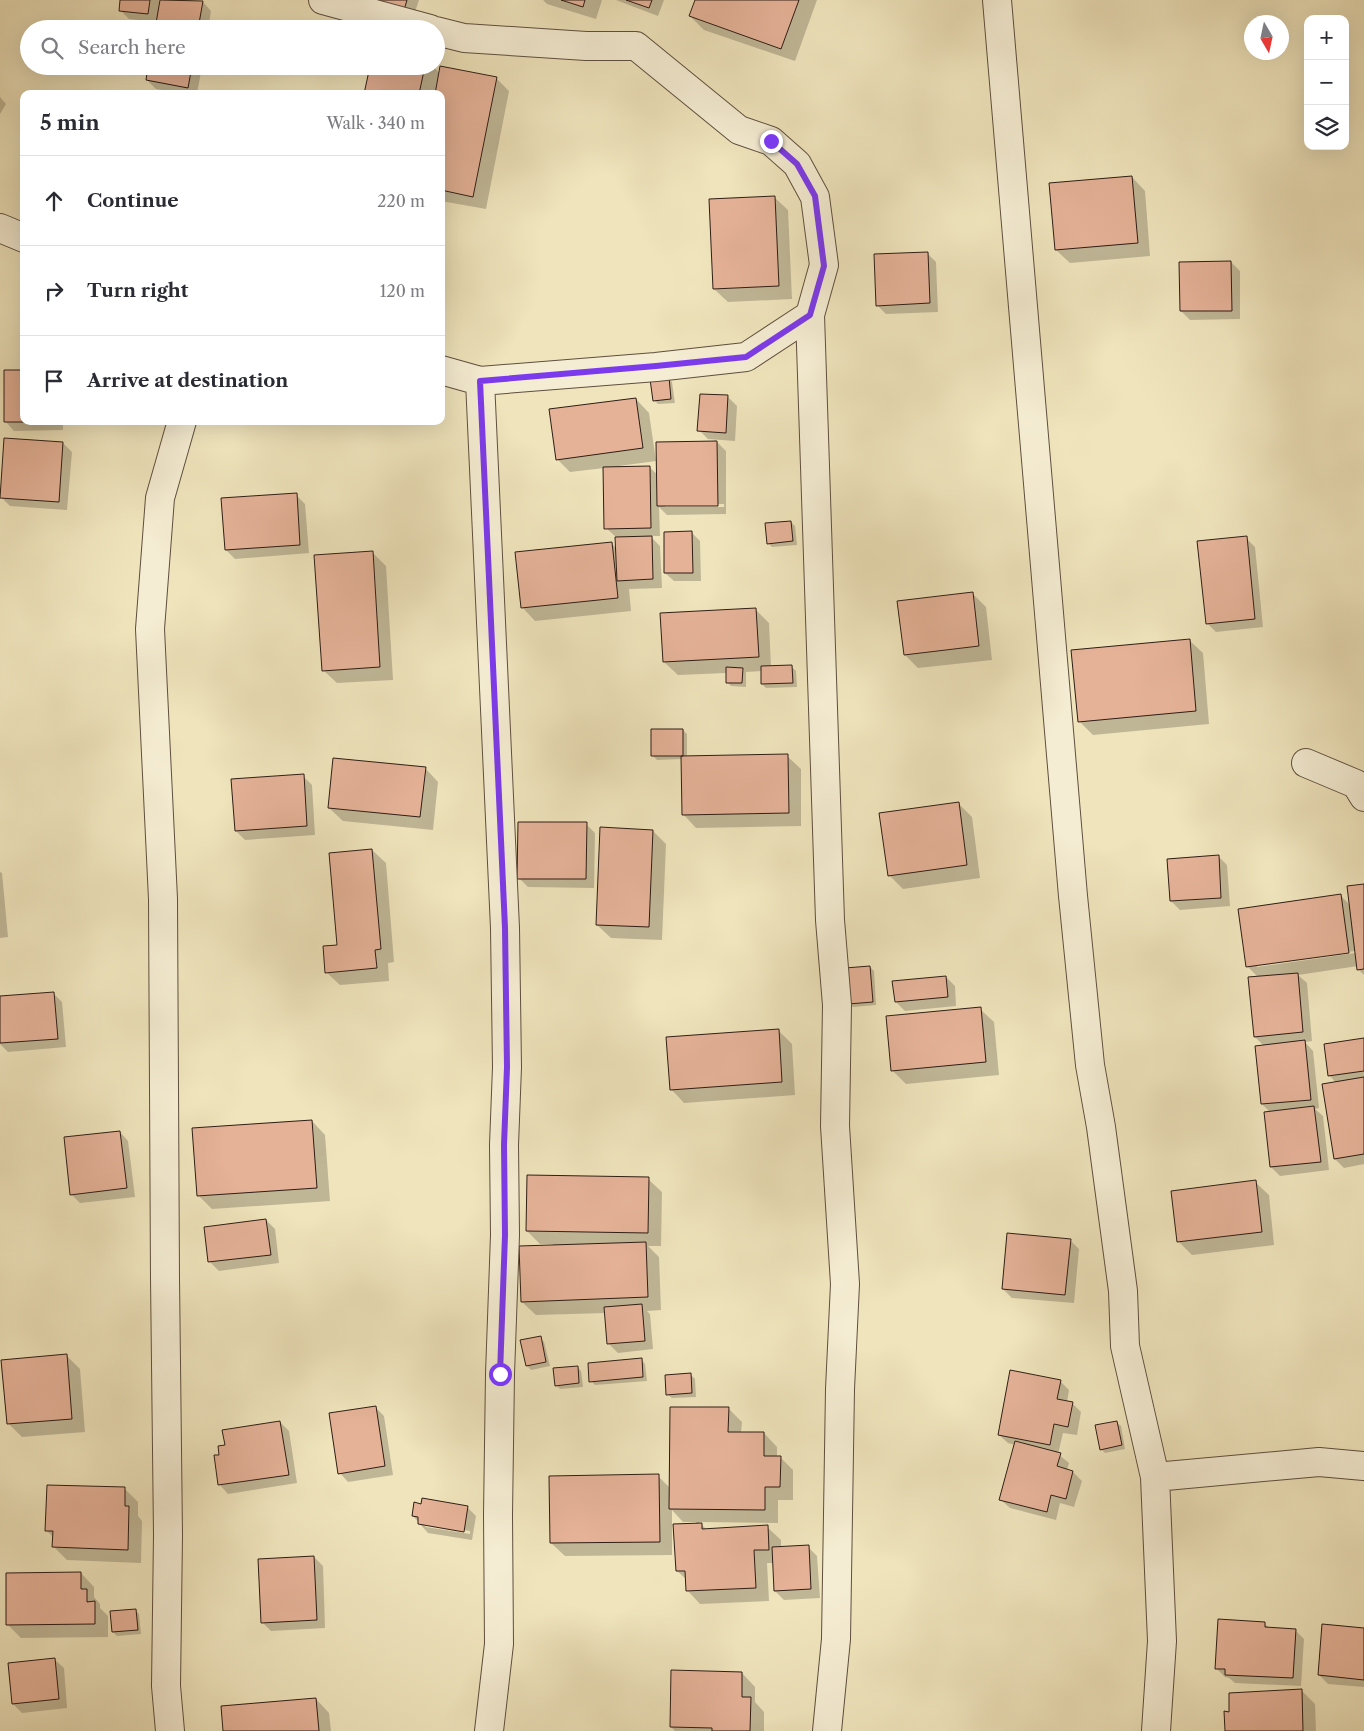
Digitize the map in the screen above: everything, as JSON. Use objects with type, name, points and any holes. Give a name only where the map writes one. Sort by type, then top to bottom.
[{"type":"street","points":[[323,0],[397,20]]},
{"type":"street","points":[[997,0],[1072,886],[1090,1065],[1101,1127],[1123,1291],[1125,1346],[1155,1477],[1162,1641],[1156,1731]]},
{"type":"street","points":[[445,33],[464,38],[586,46],[636,46],[739,130],[771,141],[797,164],[815,196],[824,266],[810,315],[830,920],[837,1005],[835,1126],[845,1284],[840,1389],[836,1639],[827,1731]]},
{"type":"street","points":[[0,228],[20,236]]},
{"type":"street","points":[[445,371],[480,381],[746,357],[810,315]]},
{"type":"street","points":[[480,381],[505,928],[507,1067],[504,1145],[505,1235],[499,1440],[499,1644],[490,1731]]},
{"type":"street","points":[[170,1731],[166,1686],[168,1535],[163,899],[150,629],[160,498],[181,425]]},
{"type":"street","points":[[1306,763],[1356,784],[1364,797]]},
{"type":"street","points":[[1155,1477],[1319,1462],[1364,1466]]},
{"type":"building","points":[[120,0],[150,0],[148,14],[119,11]]},
{"type":"building","points":[[160,0],[203,1],[200,20],[157,20]]},
{"type":"building","points":[[375,0],[407,0],[404,10]]},
{"type":"building","points":[[561,0],[585,0],[583,7]]},
{"type":"building","points":[[626,0],[652,0],[649,8]]},
{"type":"building","points":[[695,0],[799,0],[781,49],[689,16]]},
{"type":"building","points":[[445,67],[497,77],[473,197],[445,191],[445,90],[436,90],[438,75],[445,75]]},
{"type":"building","points":[[147,75],[190,75],[188,88],[146,80]]},
{"type":"building","points":[[368,75],[423,75],[420,90],[365,90]]},
{"type":"building","points":[[1132,176],[1138,243],[1055,250],[1049,183]]},
{"type":"building","points":[[775,196],[779,286],[713,289],[709,199]]},
{"type":"building","points":[[928,252],[930,303],[876,306],[874,254]]},
{"type":"building","points":[[1231,261],[1232,311],[1180,311],[1179,262]]},
{"type":"building","points":[[4,370],[20,370],[20,422],[4,422]]},
{"type":"building","points":[[669,377],[671,399],[653,401],[650,379]]},
{"type":"building","points":[[700,394],[728,395],[726,433],[697,431]]},
{"type":"building","points":[[636,398],[643,448],[556,460],[549,409]]},
{"type":"building","points":[[4,438],[63,442],[59,502],[0,498]]},
{"type":"building","points":[[717,441],[718,506],[657,506],[656,442]]},
{"type":"building","points":[[650,466],[651,528],[604,529],[603,467]]},
{"type":"building","points":[[297,493],[300,545],[225,550],[221,498]]},
{"type":"building","points":[[791,521],[793,541],[767,544],[765,523]]},
{"type":"building","points":[[692,531],[693,573],[664,573],[664,532]]},
{"type":"building","points":[[652,536],[653,579],[617,581],[615,537]]},
{"type":"building","points":[[1247,536],[1255,619],[1206,624],[1197,541]]},
{"type":"building","points":[[612,542],[618,598],[521,608],[515,552]]},
{"type":"building","points":[[373,551],[380,667],[322,671],[314,555]]},
{"type":"building","points":[[973,592],[979,646],[904,655],[897,601]]},
{"type":"building","points":[[756,608],[759,657],[663,662],[660,613]]},
{"type":"building","points":[[1190,639],[1196,711],[1078,722],[1071,650]]},
{"type":"building","points":[[792,665],[793,683],[761,684],[761,666]]},
{"type":"building","points":[[726,667],[743,668],[742,683],[726,683]]},
{"type":"building","points":[[651,729],[683,729],[683,756],[651,756]]},
{"type":"building","points":[[788,754],[789,813],[682,815],[681,756]]},
{"type":"building","points":[[333,758],[426,767],[420,817],[328,808]]},
{"type":"building","points":[[304,774],[307,826],[235,831],[231,779]]},
{"type":"building","points":[[959,802],[967,865],[888,876],[879,813]]},
{"type":"building","points":[[518,822],[587,822],[586,879],[517,879]]},
{"type":"building","points":[[600,827],[653,830],[649,927],[596,925]]},
{"type":"building","points":[[372,849],[381,949],[375,950],[377,968],[325,973],[323,946],[337,945],[329,853]]},
{"type":"building","points":[[1219,855],[1221,898],[1170,901],[1167,859]]},
{"type":"building","points":[[1364,884],[1364,969],[1357,970],[1347,886]]},
{"type":"building","points":[[1341,894],[1349,953],[1246,967],[1238,909]]},
{"type":"building","points":[[870,966],[873,1002],[848,1004],[845,968]]},
{"type":"building","points":[[1298,973],[1303,1032],[1254,1037],[1248,977]]},
{"type":"building","points":[[946,976],[948,997],[895,1002],[892,981]]},
{"type":"building","points":[[54,992],[58,1039],[0,1043],[0,996]]},
{"type":"building","points":[[981,1007],[986,1062],[891,1071],[886,1016]]},
{"type":"building","points":[[779,1029],[782,1082],[670,1090],[666,1037]]},
{"type":"building","points":[[1364,1038],[1364,1071],[1328,1076],[1324,1044]]},
{"type":"building","points":[[1305,1040],[1311,1100],[1261,1104],[1255,1046]]},
{"type":"building","points":[[1364,1077],[1364,1154],[1334,1159],[1322,1084]]},
{"type":"building","points":[[1314,1106],[1321,1162],[1270,1167],[1264,1112]]},
{"type":"building","points":[[312,1120],[317,1188],[197,1196],[192,1128]]},
{"type":"building","points":[[120,1131],[127,1188],[70,1195],[64,1137]]},
{"type":"building","points":[[527,1175],[649,1177],[648,1233],[526,1231]]},
{"type":"building","points":[[1256,1180],[1262,1232],[1177,1242],[1171,1191]]},
{"type":"building","points":[[266,1219],[271,1255],[208,1262],[204,1227]]},
{"type":"building","points":[[1007,1233],[1071,1239],[1065,1295],[1002,1289]]},
{"type":"building","points":[[646,1242],[648,1297],[521,1302],[519,1246]]},
{"type":"building","points":[[642,1304],[645,1341],[607,1344],[604,1307]]},
{"type":"building","points":[[541,1336],[546,1362],[526,1366],[520,1340]]},
{"type":"building","points":[[67,1354],[72,1419],[7,1424],[1,1360]]},
{"type":"building","points":[[642,1358],[643,1377],[589,1382],[588,1363]]},
{"type":"building","points":[[578,1366],[579,1383],[555,1386],[553,1368]]},
{"type":"building","points":[[1010,1370],[1061,1380],[1057,1399],[1073,1402],[1068,1427],[1054,1424],[1050,1445],[998,1435]]},
{"type":"building","points":[[691,1373],[692,1393],[666,1395],[665,1375]]},
{"type":"building","points":[[376,1406],[385,1466],[338,1474],[329,1413]]},
{"type":"building","points":[[670,1407],[729,1407],[728,1432],[764,1432],[764,1456],[781,1456],[780,1487],[765,1487],[765,1510],[669,1509]]},
{"type":"building","points":[[280,1421],[289,1475],[218,1485],[214,1455],[219,1455],[218,1446],[225,1445],[222,1430]]},
{"type":"building","points":[[1117,1421],[1122,1445],[1100,1450],[1095,1425]]},
{"type":"building","points":[[1015,1441],[1061,1453],[1057,1466],[1073,1471],[1066,1499],[1051,1495],[1047,1512],[999,1500]]},
{"type":"building","points":[[659,1474],[660,1542],[550,1543],[549,1476]]},
{"type":"building","points":[[47,1485],[125,1487],[125,1506],[129,1506],[128,1550],[52,1547],[53,1531],[45,1531]]},
{"type":"building","points":[[422,1498],[468,1506],[464,1532],[418,1524],[418,1517],[412,1516],[414,1502],[421,1504]]},
{"type":"building","points":[[702,1523],[702,1529],[768,1525],[769,1550],[754,1550],[756,1588],[686,1591],[685,1571],[676,1571],[673,1524]]},
{"type":"building","points":[[809,1545],[811,1589],[774,1591],[772,1547]]},
{"type":"building","points":[[314,1556],[317,1620],[261,1623],[258,1559]]},
{"type":"building","points":[[81,1572],[81,1589],[87,1589],[87,1602],[95,1601],[95,1624],[6,1625],[6,1573]]},
{"type":"building","points":[[136,1609],[138,1630],[112,1632],[110,1611]]},
{"type":"building","points":[[1218,1619],[1265,1622],[1265,1627],[1296,1629],[1293,1678],[1225,1675],[1225,1669],[1215,1669]]},
{"type":"building","points":[[1322,1624],[1364,1628],[1364,1680],[1318,1675]]},
{"type":"building","points":[[55,1658],[59,1699],[12,1704],[8,1663]]},
{"type":"building","points":[[671,1670],[742,1672],[742,1697],[751,1697],[750,1731],[712,1731],[712,1728],[670,1727]]},
{"type":"building","points":[[1302,1689],[1303,1731],[1225,1731],[1224,1711],[1229,1712],[1229,1693]]},
{"type":"building","points":[[316,1698],[319,1731],[223,1731],[221,1706]]},
{"type":"route","points":[[500,1374],[505,1235],[504,1145],[507,1067],[505,928],[480,381],[746,357],[810,315],[824,266],[815,196],[797,164],[771,141]]}]
